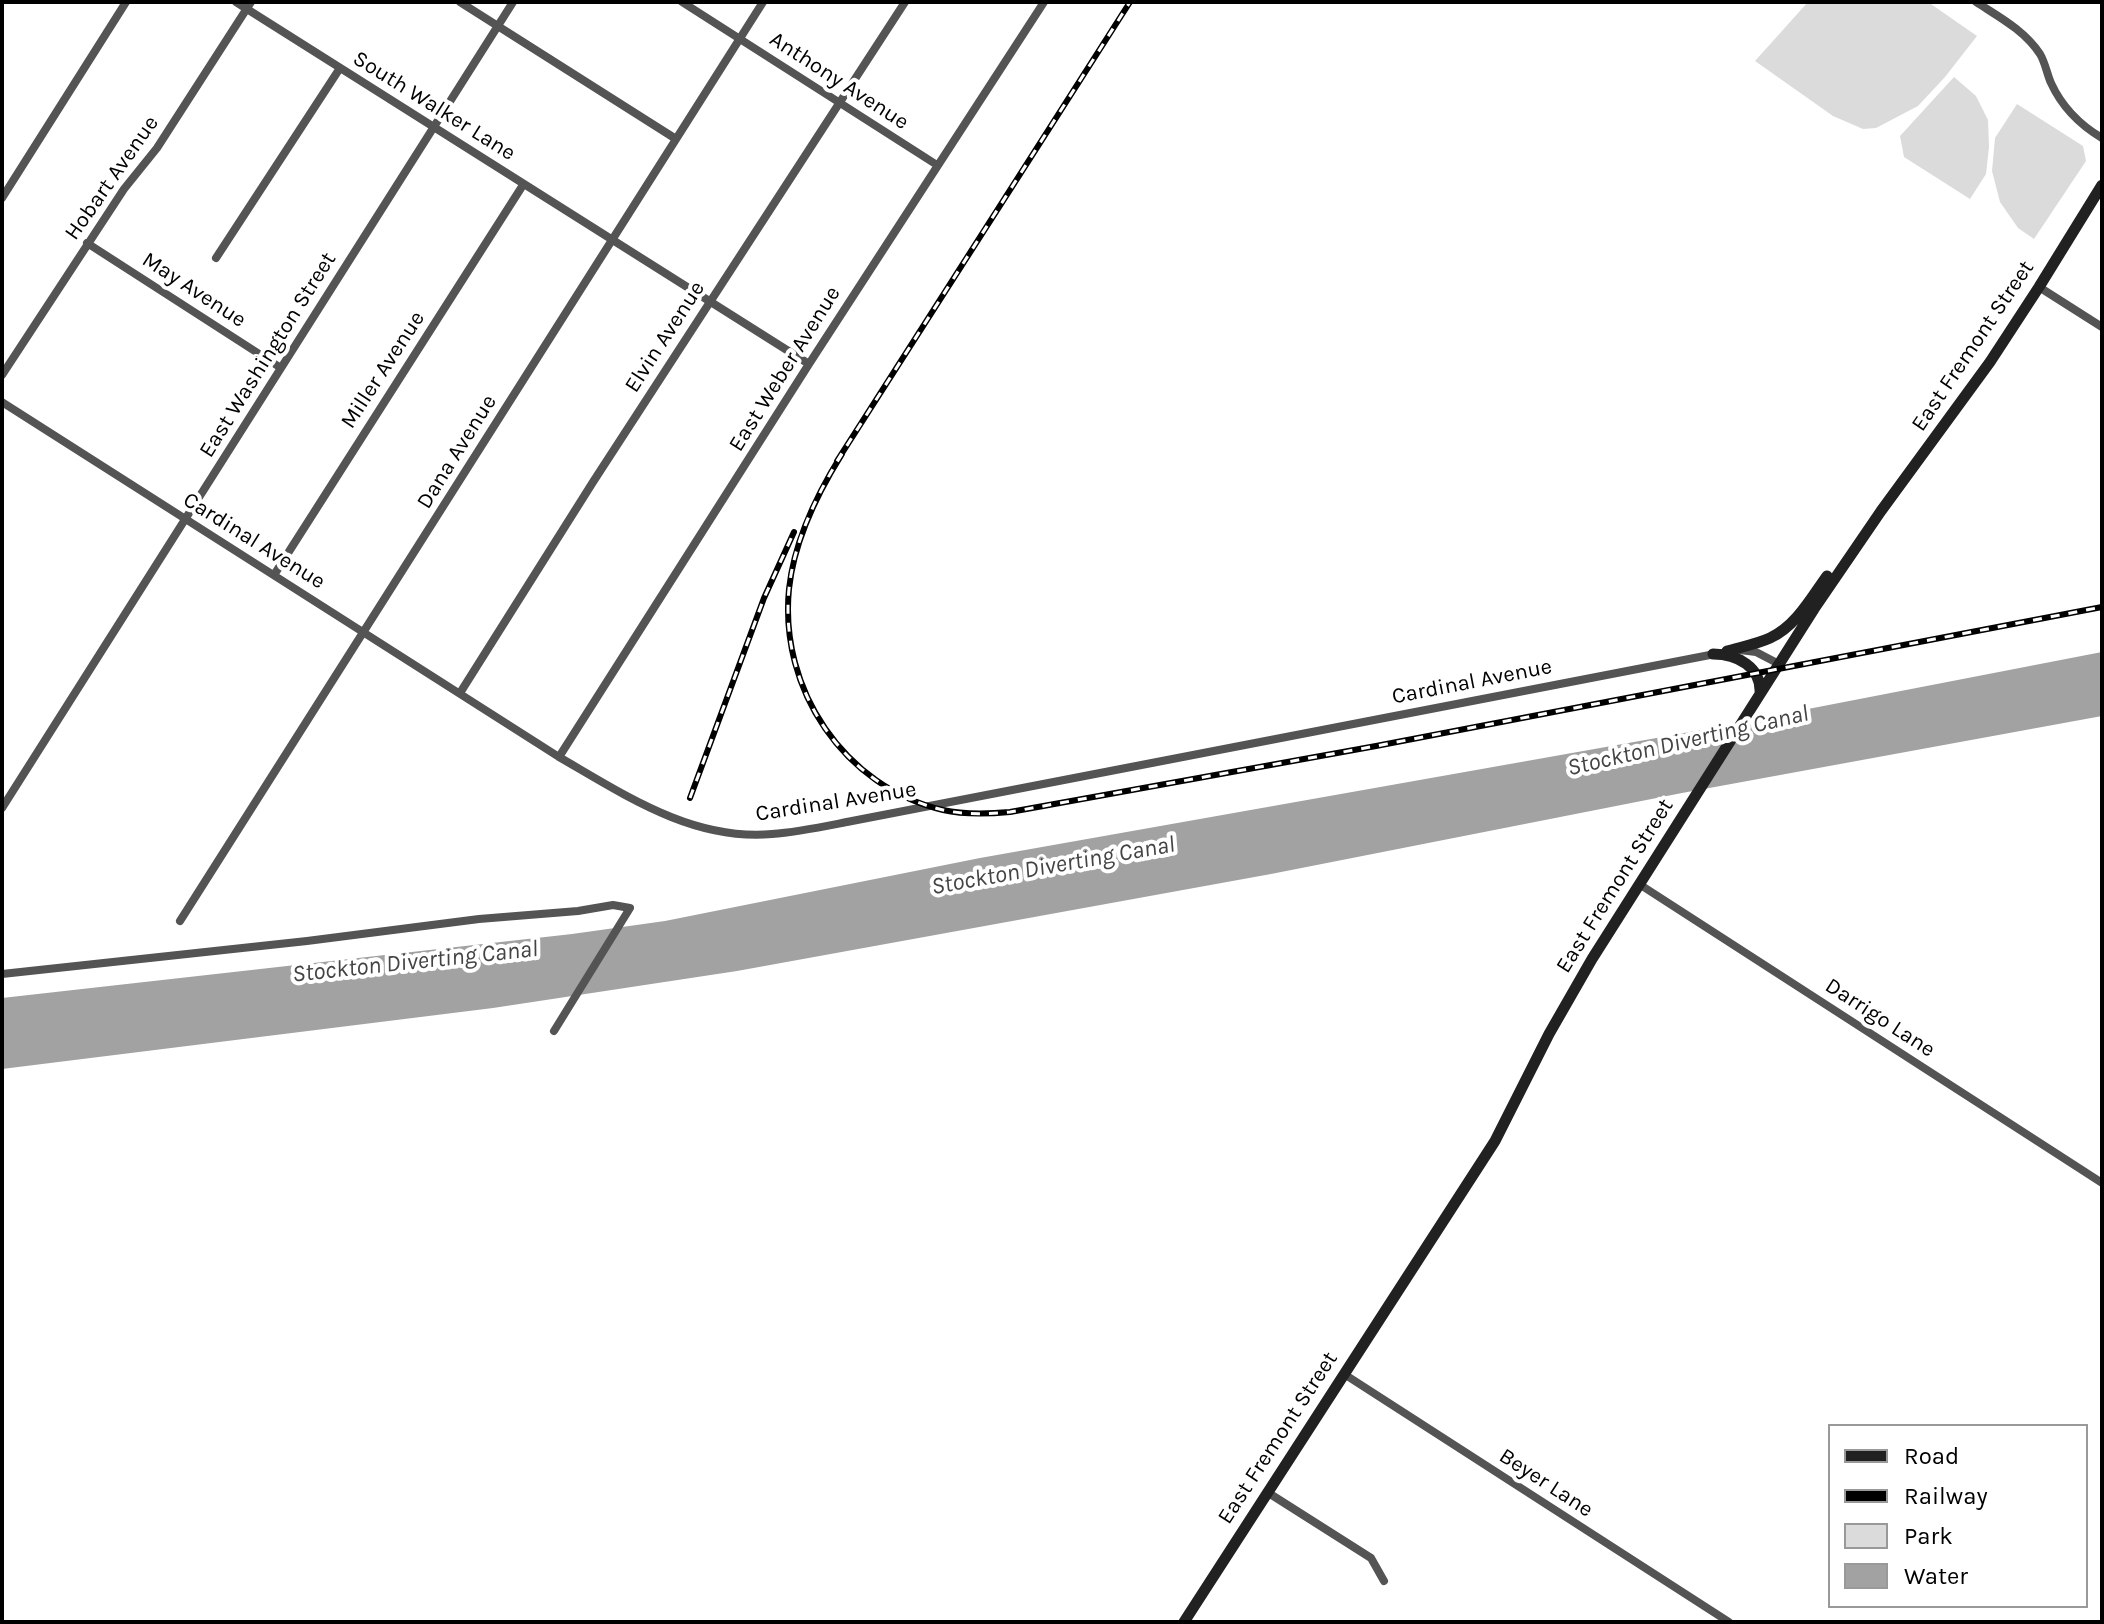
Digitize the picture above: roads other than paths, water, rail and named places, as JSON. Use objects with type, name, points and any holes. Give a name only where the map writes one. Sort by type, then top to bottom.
[{"type":"main road","name":"East Fremont Street","points":[[1184,1622],[1495,1141],[1570,996],[1690,803],[1862,538],[1961,403],[2039,287],[2102,185]]},
{"type":"main road","points":[[1727,651],[1763,641],[1784,629],[1862,538]]},
{"type":"main road","points":[[1713,654],[1733,657],[1751,668],[1759,679],[1757,699]]},
{"type":"street","points":[[2,198],[126,2]]},
{"type":"street","name":"South Walker Lane","points":[[236,2],[248,5],[340,68],[809,364]]},
{"type":"street","points":[[460,2],[676,139]]},
{"type":"street","name":"East Washington Street","points":[[2,808],[513,2]]},
{"type":"street","name":"Anthony Avenue","points":[[682,2],[937,165]]},
{"type":"street","name":"Dana Avenue","points":[[180,921],[763,2]]},
{"type":"street","name":"Elvin Avenue","points":[[460,693],[905,2]]},
{"type":"street","name":"East Weber Avenue","points":[[559,757],[1044,2]]},
{"type":"street","points":[[1976,2],[2028,38],[2041,56],[2056,92],[2070,113],[2102,138]]},
{"type":"street","name":"Hobart Avenue","points":[[2,375],[87,243],[157,148],[248,5]]},
{"type":"street","points":[[216,258],[340,68]]},
{"type":"street","name":"Miller Avenue","points":[[274,575],[523,185]]},
{"type":"street","name":"May Avenue","points":[[87,243],[281,368]]},
{"type":"street","points":[[2039,287],[2102,327]]},
{"type":"street","name":"Cardinal Avenue","points":[[2,402],[559,757],[634,800],[680,821],[734,833],[771,834],[852,821],[1727,651],[1749,650],[1779,664]]},
{"type":"street","name":"Darrigo Lane","points":[[1639,884],[2102,1183]]},
{"type":"street","points":[[2,974],[613,905],[630,908],[554,1031]]},
{"type":"street","name":"Beyer Lane","points":[[1344,1374],[1729,1622]]},
{"type":"street","points":[[1267,1492],[1371,1558],[1384,1581]]},
{"type":"water","name":"Stockton Diverting Canal","points":[[2102,652],[2102,716],[1682,793],[1271,874],[737,971],[493,1008],[2,1069],[2,998],[665,921],[980,858],[1679,734]]},
{"type":"railway","points":[[837,461],[1130,2]]},
{"type":"railway","points":[[842,454],[808,518],[796,553],[789,589],[789,626],[795,662],[807,697],[825,728],[848,756],[876,780],[908,798],[960,813],[1010,812],[1376,746],[2102,607]]},
{"type":"railway","points":[[690,798],[764,598],[794,532]]}]
